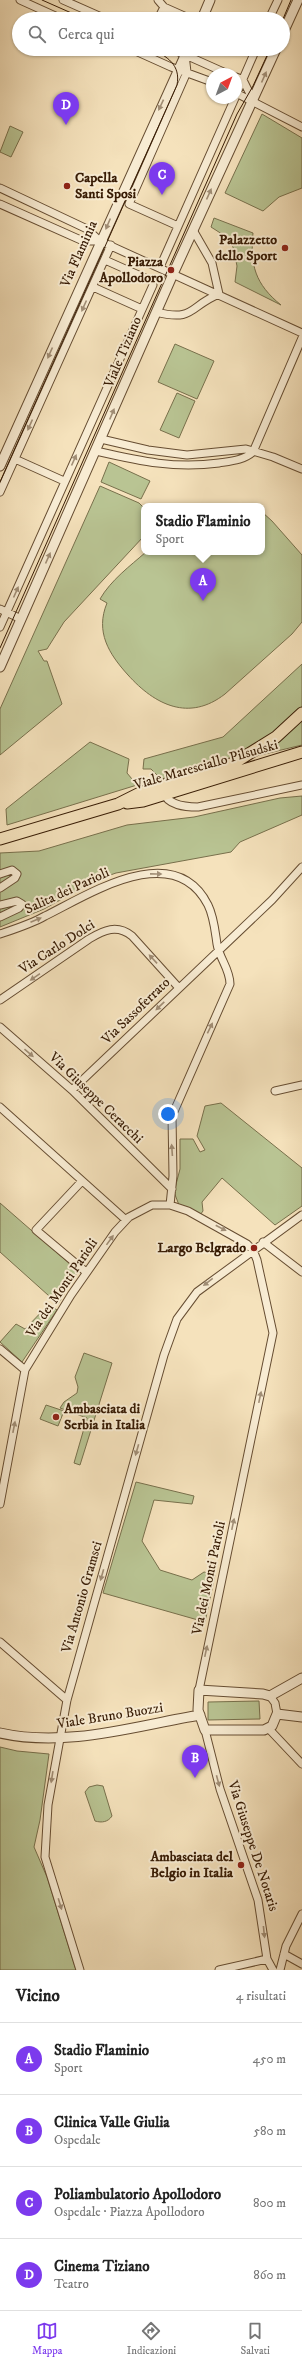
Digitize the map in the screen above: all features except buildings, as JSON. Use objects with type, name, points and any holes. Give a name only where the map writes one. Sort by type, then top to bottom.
[{"type":"main road","name":"Viale Maresciallo Pilsudski","points":[[0,838],[118,804],[143,801],[163,790],[224,767],[250,755],[276,737],[299,716]]},
{"type":"main road","points":[[256,766],[302,743]]},
{"type":"main road","name":"Viale Maresciallo Pilsudski","points":[[163,790],[256,766],[302,752]]},
{"type":"street","points":[[20,0],[47,12]]},
{"type":"street","points":[[63,0],[90,12]]},
{"type":"street","points":[[158,0],[164,7],[175,12]]},
{"type":"street","points":[[205,12],[210,0]]},
{"type":"street","points":[[272,12],[278,0]]},
{"type":"street","points":[[290,18],[298,0]]},
{"type":"street","points":[[162,12],[164,7]]},
{"type":"street","points":[[146,56],[177,70],[187,72],[206,80]]},
{"type":"street","name":"Via Flaminia","points":[[0,466],[100,240],[184,56]]},
{"type":"street","points":[[178,226],[129,204],[187,72],[186,56]]},
{"type":"street","points":[[194,56],[217,68]]},
{"type":"street","points":[[242,74],[252,56]]},
{"type":"street","name":"Viale Tiziano","points":[[0,667],[193,230],[257,102],[273,56]]},
{"type":"street","points":[[242,83],[257,102]]},
{"type":"street","points":[[242,97],[257,102],[302,127]]},
{"type":"street","points":[[160,267],[232,104]]},
{"type":"street","points":[[0,188],[87,229],[100,240],[302,333]]},
{"type":"street","points":[[0,204],[83,241],[100,240]]},
{"type":"street","points":[[193,230],[212,264],[219,294]]},
{"type":"street","name":"Via Flaminia","points":[[0,492],[111,245]]},
{"type":"street","name":"Viale Tiziano","points":[[0,627],[3,610],[64,482],[153,285],[152,281],[105,260]]},
{"type":"street","points":[[93,287],[142,308]]},
{"type":"street","points":[[156,312],[174,316],[186,315],[205,301],[219,294]]},
{"type":"street","points":[[96,451],[177,466],[200,466],[246,457],[253,452],[302,338]]},
{"type":"street","points":[[101,439],[148,450],[192,455],[246,448],[253,452],[273,457],[302,469]]},
{"type":"street","points":[[177,466],[178,454]]},
{"type":"street","points":[[15,459],[64,482]]},
{"type":"street","points":[[3,610],[21,619]]},
{"type":"street","points":[[163,790],[171,801],[180,805],[198,807],[302,785]]},
{"type":"street","name":"Via Sassoferrato","points":[[72,1090],[276,896],[302,867]]},
{"type":"street","points":[[0,874],[12,870],[17,874],[15,878],[0,888]]},
{"type":"street","name":"Salita dei Parioli","points":[[0,934],[43,918],[111,883],[138,876],[162,874],[186,883],[203,898],[212,917],[218,950],[229,974],[230,987],[172,1116],[172,1189],[170,1205]]},
{"type":"street","name":"Salita dei Parioli","points":[[0,905],[17,901],[22,904],[19,908],[0,917]]},
{"type":"street","name":"Via Carlo Dolci","points":[[0,1000],[89,939],[101,932],[112,929],[122,931],[132,936],[179,988]]},
{"type":"street","name":"Via Giuseppe Ceracchi","points":[[0,1027],[72,1090],[172,1189]]},
{"type":"street","points":[[275,1091],[302,1085]]},
{"type":"street","points":[[0,1107],[126,1220]]},
{"type":"street","points":[[82,1181],[36,1230],[86,1272]]},
{"type":"street","name":"Via dei Monti Parioli","points":[[0,1504],[2,1478],[25,1370],[86,1272],[126,1220],[146,1207],[170,1205],[188,1211],[246,1242],[253,1250],[257,1260],[270,1316],[272,1340],[199,1690]]},
{"type":"street","points":[[253,1250],[302,1215]]},
{"type":"street","points":[[263,1242],[302,1272]]},
{"type":"street","name":"Via Antonio Gramsci","points":[[80,1970],[45,1854],[47,1813],[58,1739],[67,1700],[170,1337],[179,1315],[194,1295],[253,1250]]},
{"type":"street","points":[[0,1349],[25,1370]]},
{"type":"street","points":[[0,1642],[67,1700]]},
{"type":"street","points":[[270,1696],[302,1678]]},
{"type":"street","points":[[199,1690],[263,1694],[270,1696],[275,1703],[277,1714],[274,1724],[269,1729],[205,1730],[198,1706],[199,1690]]},
{"type":"street","points":[[277,1714],[302,1717]]},
{"type":"street","name":"Viale Bruno Buozzi","points":[[0,1733],[58,1739],[75,1738],[200,1716]]},
{"type":"street","points":[[269,1729],[302,1764]]},
{"type":"street","name":"Via Giuseppe De Notaris","points":[[205,1730],[220,1789],[260,1908],[267,1959],[273,1970]]},
{"type":"street","points":[[280,1970],[284,1954],[302,1914]]},
{"type":"street","points":[[284,1954],[302,1964]]},
{"type":"street","points":[[219,1970],[267,1959]]},
{"type":"green space","points":[[262,114],[302,138],[302,188],[279,197],[263,211],[225,193]]},
{"type":"green space","points":[[10,126],[23,132],[11,157],[0,152]]},
{"type":"green space","points":[[214,218],[253,233],[252,255],[256,273],[265,289],[281,305],[235,282],[237,266],[233,247],[225,236],[211,227]]},
{"type":"green space","points":[[175,344],[214,361],[197,399],[158,382]]},
{"type":"green space","points":[[177,393],[195,401],[179,438],[160,430]]},
{"type":"green space","points":[[109,462],[150,481],[141,499],[101,482]]},
{"type":"green space","points":[[100,486],[139,503],[141,505],[141,539],[64,622],[47,649],[38,651],[44,661],[47,661],[62,704],[0,755],[0,709]]},
{"type":"green space","points":[[265,515],[302,555],[302,622],[292,634],[225,694],[212,702],[198,707],[186,708],[173,706],[161,702],[138,686],[115,659],[103,633],[104,614],[107,603],[100,599],[115,579],[142,555],[265,555]]},
{"type":"green space","points":[[302,664],[302,745],[161,779],[151,769],[143,769],[144,759],[223,737]]},
{"type":"green space","points":[[90,742],[129,759],[127,773],[137,785],[7,825],[6,809]]},
{"type":"green space","points":[[302,796],[302,815],[240,842],[231,852],[116,873],[96,880],[44,909],[0,927],[0,853],[39,851],[127,825],[194,817],[280,798]]},
{"type":"green space","points":[[221,1103],[302,1168],[302,1206],[275,1225],[222,1178],[202,1202],[203,1211],[200,1215],[179,1205],[174,1192],[180,1169],[180,1139],[193,1139],[200,1152],[205,1150],[197,1136],[205,1106]]},
{"type":"green space","points":[[0,1203],[78,1271],[58,1304],[0,1252]]},
{"type":"green space","points":[[49,1304],[57,1310],[22,1362],[0,1342],[16,1324],[25,1329]]},
{"type":"green space","points":[[84,1353],[112,1363],[80,1465],[74,1463],[87,1418],[60,1408],[64,1402],[77,1393],[78,1387],[75,1377]]},
{"type":"green space","points":[[46,1405],[64,1411],[58,1426],[40,1419]]},
{"type":"green space","points":[[136,1482],[194,1496],[192,1504],[154,1500],[142,1541],[160,1570],[192,1580],[204,1572],[215,1575],[205,1622],[103,1593]]},
{"type":"green space","points":[[259,1701],[260,1719],[208,1720],[208,1702]]},
{"type":"green space","points":[[0,1747],[17,1751],[49,1754],[40,1820],[34,1847],[47,1877],[76,1970],[0,1970]]},
{"type":"green space","points":[[97,1785],[103,1786],[112,1816],[105,1822],[95,1821],[85,1792],[89,1787]]},
{"type":"tram line","points":[[42,0],[69,12]]},
{"type":"tram line","points":[[286,12],[291,0]]},
{"type":"tram line","points":[[0,482],[177,85],[178,78],[175,67],[172,62],[164,56]]},
{"type":"tram line","points":[[0,648],[237,114],[253,86],[267,56]]},
{"type":"place","name":"Cinema Tiziano","points":[[66,125]]},
{"type":"place","name":"Capella Santi Sposi","points":[[67,186]]},
{"type":"place","name":"Poliambulatorio Apollodoro","points":[[162,195]]},
{"type":"place","name":"Palazzetto dello Sport","points":[[285,248]]},
{"type":"place","name":"Piazza Apollodoro","points":[[171,270]]},
{"type":"place","name":"Stadio Flaminio","points":[[203,601]]},
{"type":"place","name":"Largo Belgrado","points":[[254,1248]]},
{"type":"place","name":"Ambasciata di Serbia in Italia","points":[[56,1417]]},
{"type":"place","name":"Clinica Valle Giulia","points":[[195,1778]]},
{"type":"place","name":"Ambasciata del Belgio in Italia","points":[[241,1865]]}]
